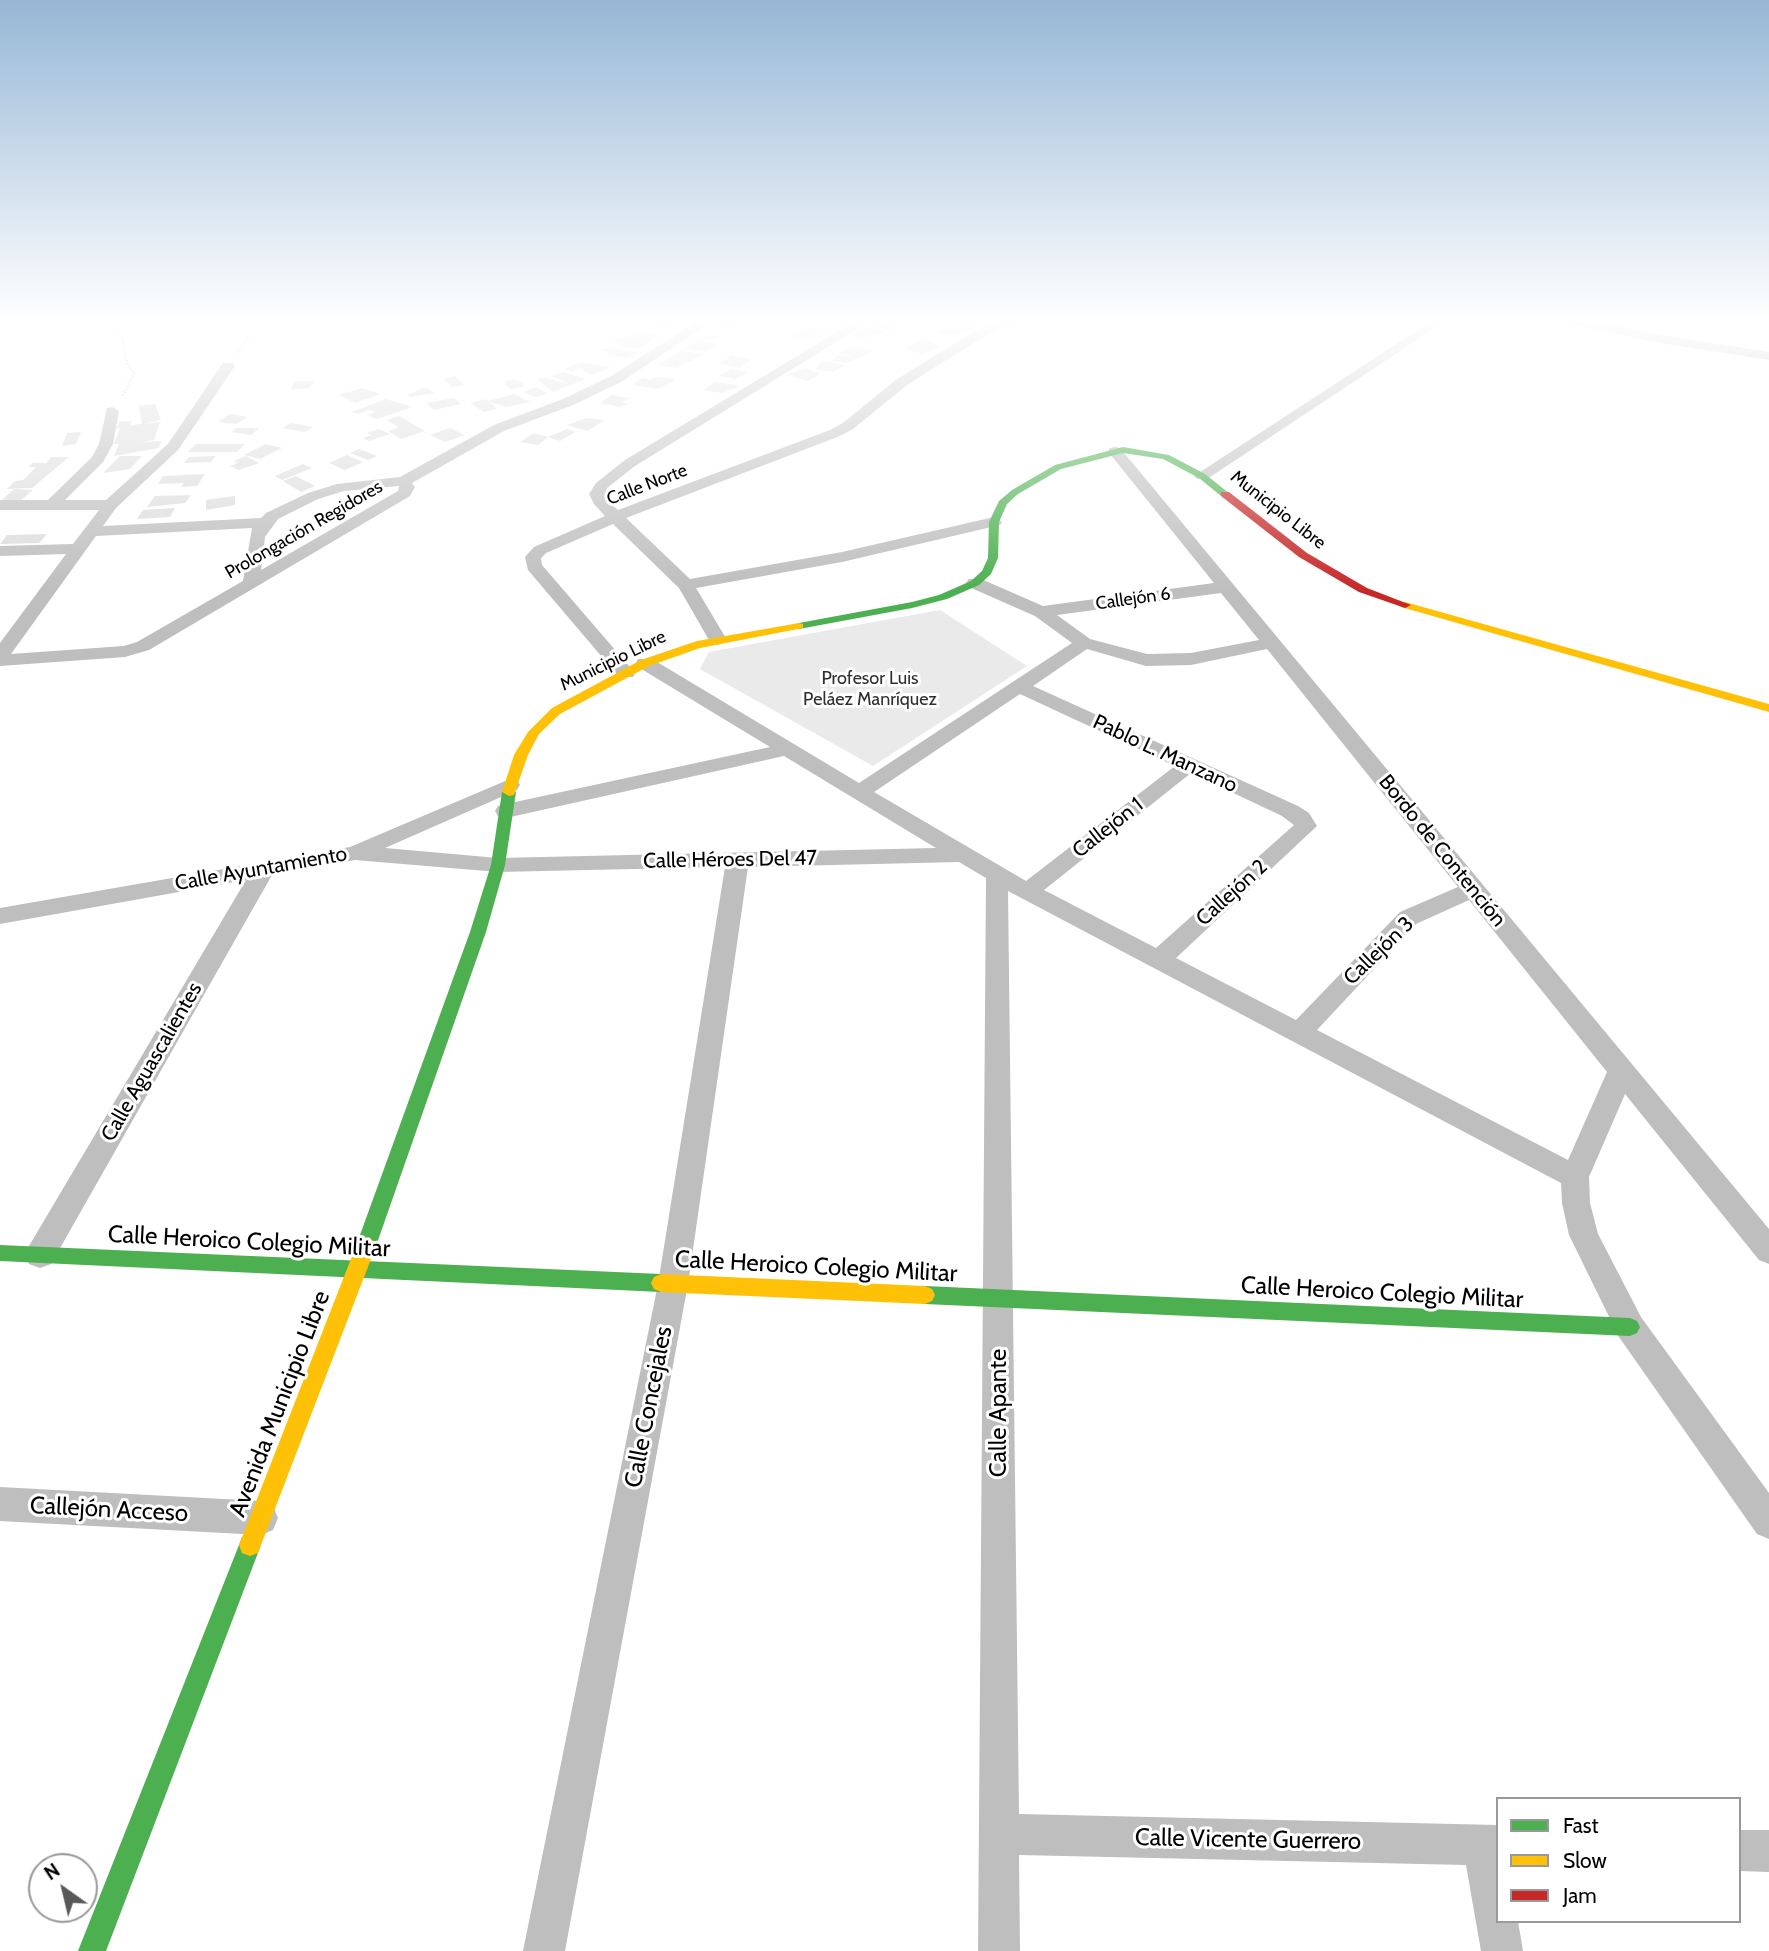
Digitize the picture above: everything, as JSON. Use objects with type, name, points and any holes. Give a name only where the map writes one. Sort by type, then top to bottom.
[{"type":"street","points":[[0,658],[110,505],[173,447],[199,409]]},
{"type":"street","name":"Prolongación Regidores","points":[[0,658],[125,651],[143,646],[405,493],[407,487],[404,481],[499,428],[549,409]]},
{"type":"street","points":[[718,640],[686,585],[599,501],[597,494],[601,486],[630,463],[719,409]]},
{"type":"street","name":"Calle Norte","points":[[635,668],[534,566],[533,557],[540,550],[615,517],[835,433],[869,409]]},
{"type":"street","points":[[1202,476],[1305,409]]},
{"type":"street","points":[[53,504],[97,459],[106,444],[112,411]]},
{"type":"street","name":"Municipio Libre","points":[[994,522],[1003,503],[1015,492],[1058,467],[1115,451],[1145,452],[1166,457],[1202,476],[1303,555],[1363,590],[1404,605],[1769,708]]},
{"type":"street","name":"Bordo de Contención","points":[[1115,451],[1769,1251]]},
{"type":"street","points":[[251,582],[257,537],[272,516],[323,493],[370,482],[404,481]]},
{"type":"street","points":[[0,505],[110,505]]},
{"type":"street","points":[[686,585],[855,554],[994,522],[993,558],[987,572],[975,583],[1041,612],[1084,643],[1146,660],[1169,661],[1272,643]]},
{"type":"street","points":[[90,531],[265,523]]},
{"type":"street","points":[[0,551],[78,549]]},
{"type":"street","name":"Municipio Libre","points":[[510,785],[521,755],[534,732],[549,718],[593,689],[635,668],[718,640],[912,605],[943,597],[975,583]]},
{"type":"street","name":"Callejón 6","points":[[1041,612],[1225,587]]},
{"type":"street","points":[[859,792],[1084,643]]},
{"type":"street","points":[[635,668],[787,749],[997,875],[1575,1177]]},
{"type":"street","name":"Pablo L. Manzano","points":[[1020,687],[1290,811],[1301,818],[1306,826]]},
{"type":"street","points":[[506,811],[787,749]]},
{"type":"street","name":"Callejón 1","points":[[1028,891],[1189,765]]},
{"type":"street","name":"Avenida Municipio Libre","points":[[92,1951],[357,1269],[478,932],[498,865],[510,785]]},
{"type":"street","name":"Calle Ayuntamiento","points":[[0,916],[355,853],[510,785]]},
{"type":"street","name":"Callejón 2","points":[[1158,960],[1306,826]]},
{"type":"street","name":"Calle Héroes Del 47","points":[[355,853],[498,865],[962,855]]},
{"type":"street","name":"Calle Concejales","points":[[544,1951],[673,1284],[738,859]]},
{"type":"street","name":"Calle Aguascalientes","points":[[40,1255],[264,869]]},
{"type":"street","name":"Calle Apante","points":[[997,875],[999,1951]]},
{"type":"street","name":"Callejón 3","points":[[1299,1033],[1408,918],[1473,889]]},
{"type":"street","points":[[1621,1071],[1575,1177],[1576,1202],[1584,1235],[1630,1327],[1769,1522]]},
{"type":"street","name":"Calle Heroico Colegio Militar","points":[[0,1253],[1630,1327]]},
{"type":"street","name":"Callejón Acceso","points":[[0,1504],[261,1518]]},
{"type":"street","name":"Calle Vicente Guerrero","points":[[999,1834],[1490,1845]]},
{"type":"street","points":[[1490,1845],[1496,1898]]},
{"type":"street","points":[[1741,1850],[1769,1851]]},
{"type":"street","points":[[1499,1923],[1502,1951]]},
{"type":"green space","name":"Profesor Luis Peláez Manríquez","points":[[940,610],[1027,666],[873,766],[700,669],[709,652]]},
{"type":"building","points":[[140,409],[157,409],[161,420],[142,424]]},
{"type":"building","points":[[360,409],[407,409],[376,419],[367,415],[375,412],[369,410],[358,414],[352,412]]},
{"type":"building","points":[[230,414],[248,417],[236,424],[218,422]]},
{"type":"building","points":[[399,416],[425,431],[401,439],[388,431],[399,427],[387,420]]},
{"type":"building","points":[[586,418],[605,420],[587,431],[567,425]]},
{"type":"building","points":[[132,421],[129,428],[131,425],[160,422],[154,440],[140,442],[162,441],[159,448],[114,456],[119,444],[114,444],[120,428],[116,429],[119,422]]},
{"type":"building","points":[[291,423],[313,427],[305,432],[282,428]]},
{"type":"building","points":[[236,428],[259,428],[251,435],[232,432]]},
{"type":"building","points":[[450,428],[465,435],[445,442],[430,435]]},
{"type":"building","points":[[379,429],[390,434],[369,441],[363,438],[372,435],[367,433]]},
{"type":"building","points":[[567,429],[575,432],[560,441],[548,437]]},
{"type":"building","points":[[81,432],[76,444],[62,446],[67,433]]},
{"type":"building","points":[[534,433],[548,437],[538,445],[520,442]]},
{"type":"building","points":[[196,444],[245,444],[237,452],[188,452]]},
{"type":"building","points":[[266,444],[282,448],[260,459],[244,455]]},
{"type":"building","points":[[359,449],[377,456],[368,460],[350,453]]},
{"type":"building","points":[[347,455],[363,462],[345,470],[329,463]]},
{"type":"building","points":[[120,456],[142,456],[130,469],[103,473]]},
{"type":"building","points":[[216,456],[211,462],[184,463],[189,457]]},
{"type":"building","points":[[246,456],[259,463],[239,470],[230,466],[238,463],[234,461]]},
{"type":"building","points":[[51,457],[69,457],[32,488],[7,489],[15,481],[23,480],[36,467],[28,467],[33,463],[46,463]]},
{"type":"building","points":[[303,464],[312,468],[282,480],[275,476]]},
{"type":"building","points":[[205,474],[197,486],[181,487],[184,483],[158,484],[163,476]]},
{"type":"building","points":[[296,476],[315,486],[301,492],[283,481]]},
{"type":"building","points":[[14,489],[33,490],[21,500],[2,500]]},
{"type":"building","points":[[191,495],[185,503],[147,507],[155,496]]},
{"type":"building","points":[[235,496],[235,505],[206,510],[206,500]]},
{"type":"building","points":[[175,508],[170,517],[137,519],[143,510]]},
{"type":"building","points":[[47,534],[39,543],[0,544],[7,535]]},
{"type":"traffic: fast","points":[[799,626],[912,605],[943,597],[975,583],[987,572],[993,558],[994,522],[1003,503],[1015,492],[1058,467],[1123,450],[1166,457],[1202,476],[1225,494]]},
{"type":"traffic: fast","points":[[366,1246],[478,932],[498,865],[509,792]]},
{"type":"traffic: fast","points":[[0,1253],[661,1283]]},
{"type":"traffic: fast","points":[[925,1295],[1630,1327]]},
{"type":"traffic: fast","points":[[92,1951],[250,1545]]},
{"type":"traffic: slow","points":[[1405,605],[1769,708]]},
{"type":"traffic: slow","points":[[509,792],[521,755],[534,732],[556,711],[645,663],[697,645],[799,626]]},
{"type":"traffic: slow","points":[[250,1545],[366,1246]]},
{"type":"traffic: slow","points":[[661,1283],[925,1295]]},
{"type":"traffic: jam","points":[[1225,494],[1303,555],[1363,590],[1405,605]]}]
